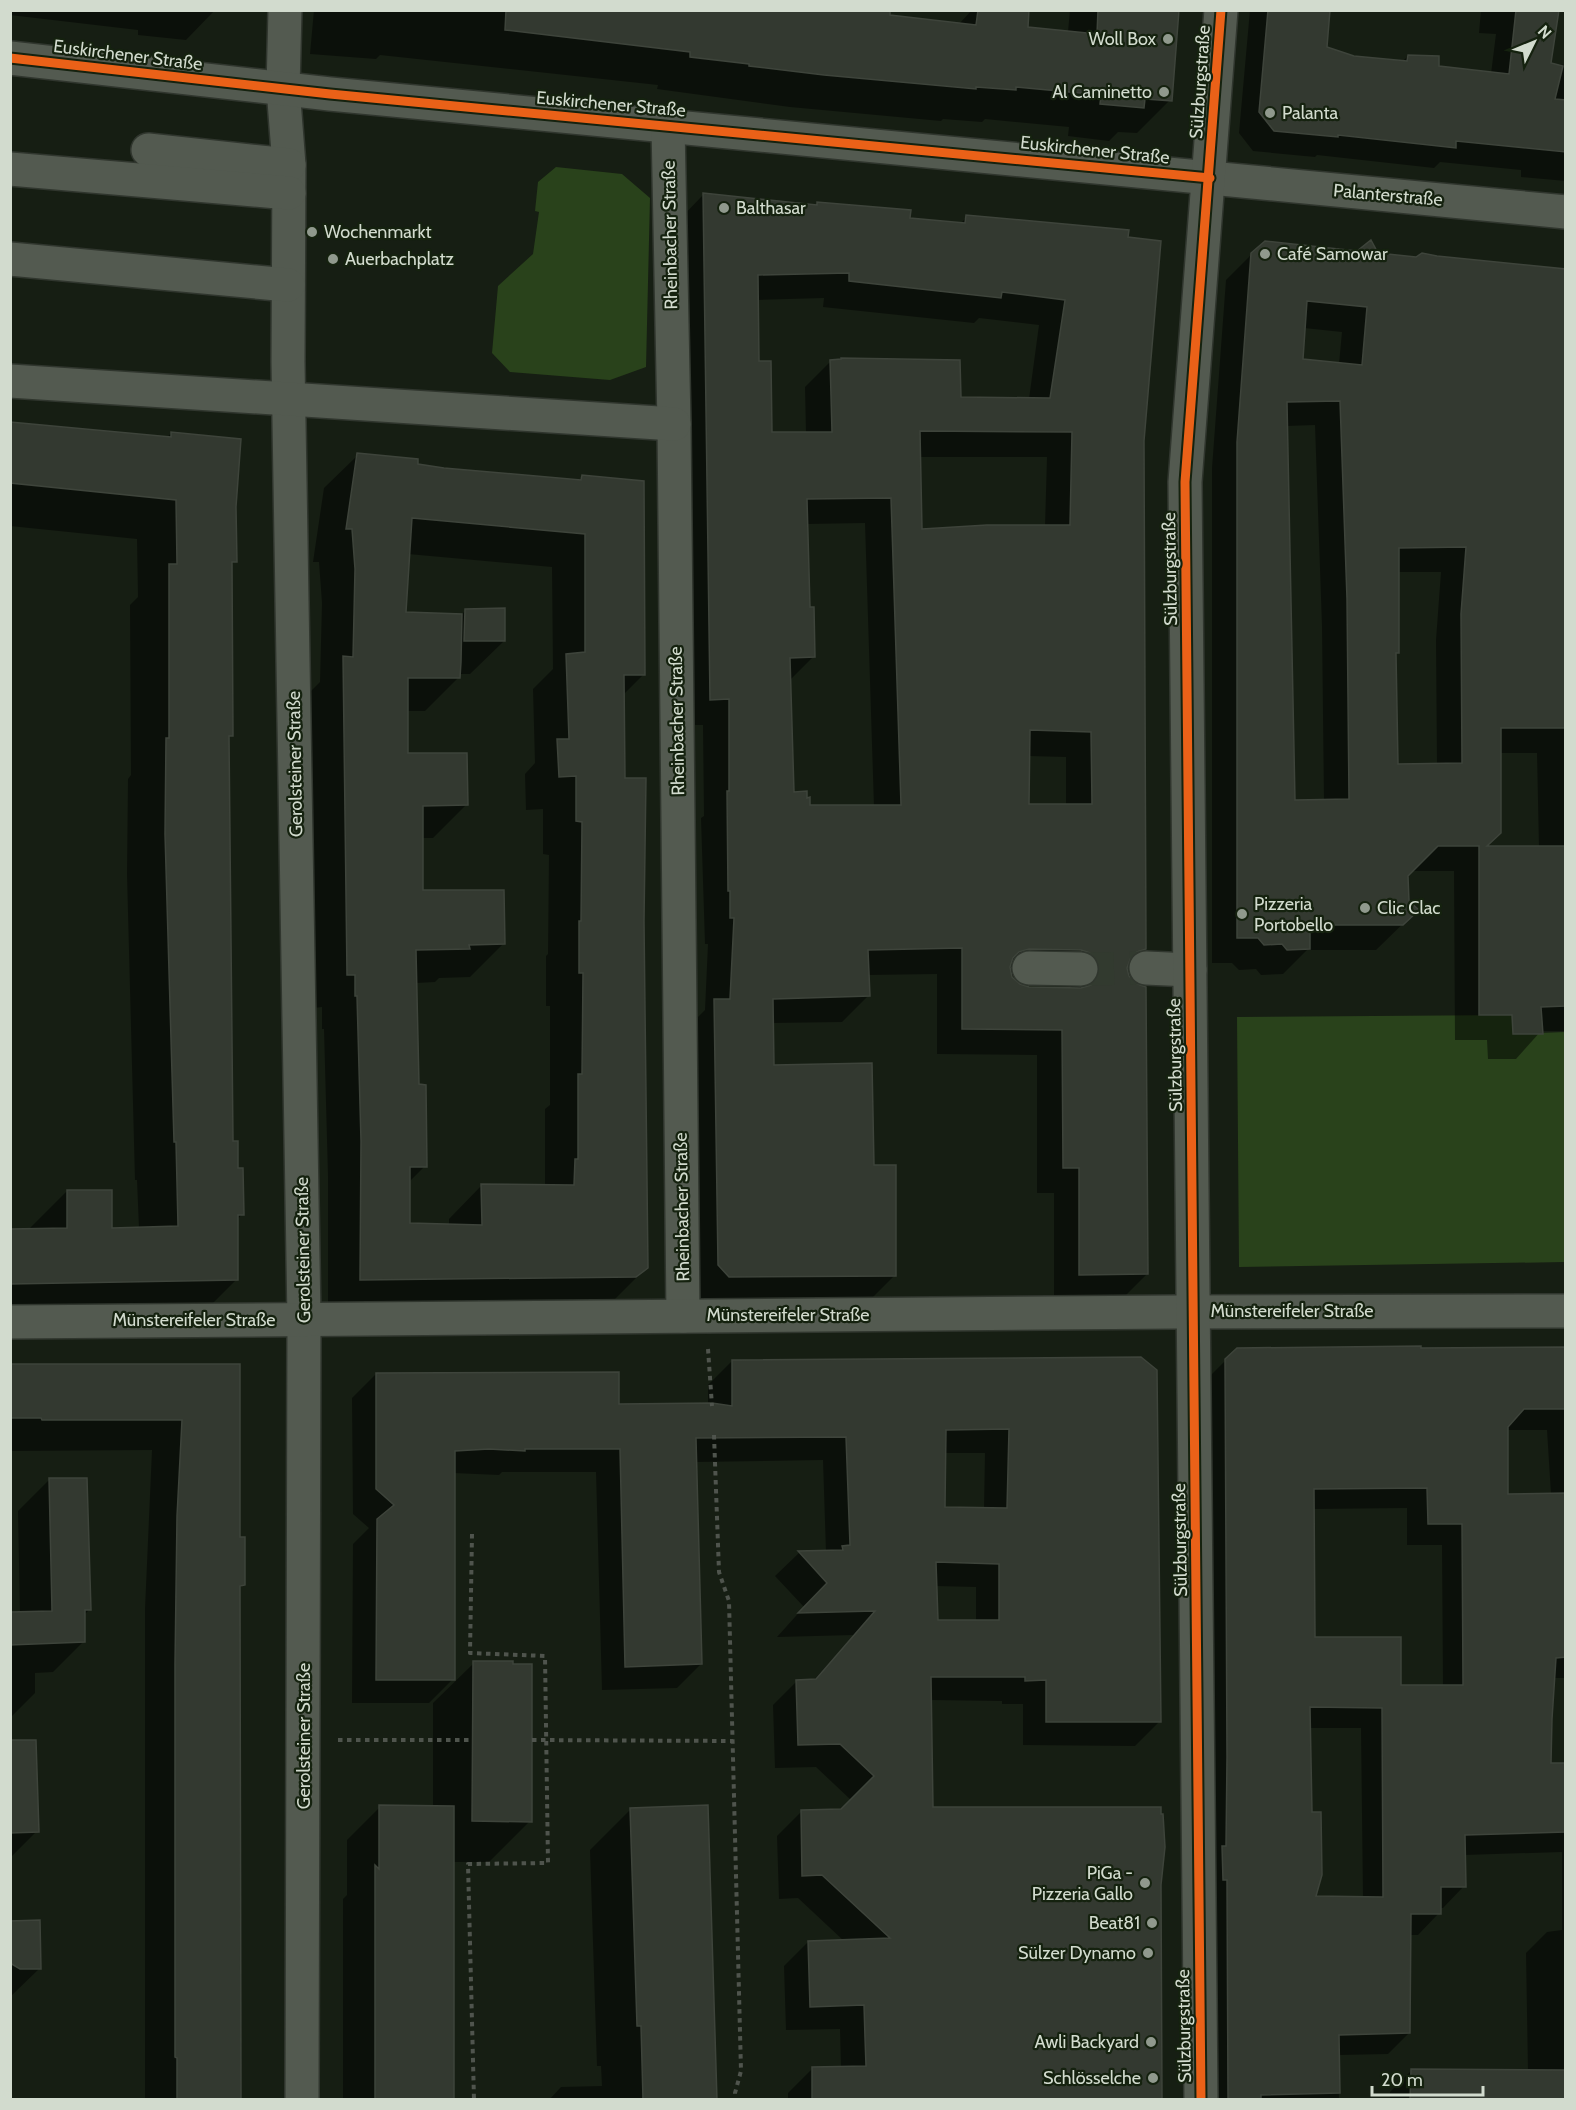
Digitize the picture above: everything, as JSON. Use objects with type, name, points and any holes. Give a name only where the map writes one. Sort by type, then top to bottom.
[{"type":"street","points":[[283,88],[285,10]]},
{"type":"street","name":"Sülzburgstraße","points":[[1201,2100],[1185,483],[1221,10]]},
{"type":"street","name":"Euskirchener Straße","points":[[10,58],[283,88],[1210,178]]},
{"type":"street","name":"Gerolsteiner Straße","points":[[283,88],[289,179],[289,400],[304,1319],[302,2100]]},
{"type":"street","name":"Rheinbacher Straße","points":[[668,126],[694,1316]]},
{"type":"street","points":[[148,150],[289,179]]},
{"type":"street","points":[[10,169],[289,179]]},
{"type":"street","name":"Palanterstraße","points":[[1210,178],[1566,212]]},
{"type":"street","points":[[10,259],[288,285]]},
{"type":"street","points":[[10,381],[674,424]]},
{"type":"street","points":[[1029,968],[1081,969]]},
{"type":"street","points":[[1146,968],[1190,970]]},
{"type":"street","name":"Münstereifeler Straße","points":[[10,1322],[1566,1311]]},
{"type":"path","points":[[694,1316],[712,1406]]},
{"type":"path","points":[[714,1435],[719,1572],[729,1601],[741,2071],[735,2100]]},
{"type":"path","points":[[472,1534],[470,1653],[545,1656],[548,1740],[548,1863],[468,1864],[474,2100]]},
{"type":"path","points":[[304,1740],[472,1740]]},
{"type":"path","points":[[532,1740],[733,1741]]},
{"type":"green space","points":[[556,167],[622,174],[650,198],[646,367],[610,380],[510,372],[492,353],[498,286],[533,254],[539,212],[535,211],[538,182]]},
{"type":"green space","points":[[1512,1015],[1513,1034],[1565,1032],[1565,1262],[1239,1267],[1237,1017]]},
{"type":"building","points":[[506,10],[890,10],[890,15],[976,25],[978,10],[1029,10],[1028,27],[1097,34],[1098,10],[1179,10],[1172,101],[1145,99],[1144,108],[1100,104],[1101,95],[1016,87],[1016,90],[976,87],[976,89],[824,75],[690,57],[690,52],[505,30]]},
{"type":"building","points":[[1268,10],[1330,10],[1327,47],[1354,56],[1407,61],[1408,55],[1439,56],[1439,66],[1509,74],[1516,10],[1559,10],[1551,63],[1563,66],[1555,99],[1566,100],[1566,152],[1456,141],[1456,148],[1338,135],[1338,137],[1274,131],[1259,112]]},
{"type":"building","points":[[703,193],[817,205],[817,202],[911,210],[910,218],[965,223],[966,215],[1129,230],[1128,237],[1161,241],[1144,441],[1146,949],[1131,957],[1127,968],[1129,976],[1135,983],[1146,987],[1148,1274],[1079,1275],[1079,1168],[1063,1168],[1062,1030],[962,1029],[962,948],[868,950],[870,996],[773,999],[774,1065],[872,1063],[874,1165],[896,1165],[896,1276],[729,1277],[718,1265],[714,999],[730,999],[734,918],[730,918],[730,891],[728,891],[729,699],[710,700]],"holes":[[[849,273],[849,281],[1001,298],[1002,292],[1065,300],[1050,398],[961,397],[960,360],[841,358],[830,360],[832,432],[772,432],[771,361],[759,361],[758,275]],[[920,431],[1072,432],[1070,525],[987,525],[922,529]],[[891,498],[901,805],[810,805],[807,791],[794,792],[790,658],[815,657],[814,607],[810,607],[807,499]],[[1030,730],[1091,732],[1092,804],[1029,804]],[[1029,949],[1081,950],[1090,953],[1098,960],[1100,970],[1091,985],[1081,988],[1029,987],[1020,984],[1012,977],[1010,967],[1013,958],[1019,952]]]},
{"type":"building","points":[[1371,240],[1378,253],[1416,257],[1422,253],[1566,269],[1566,728],[1501,728],[1501,833],[1487,846],[1566,846],[1566,1006],[1541,1007],[1543,1034],[1513,1034],[1512,1015],[1479,1015],[1479,846],[1438,846],[1408,876],[1409,901],[1419,910],[1403,925],[1310,925],[1310,949],[1287,950],[1282,944],[1264,945],[1258,938],[1237,938],[1237,442],[1251,253],[1265,241],[1357,251]],"holes":[[[1307,301],[1367,307],[1362,365],[1303,359]],[[1340,401],[1347,599],[1349,799],[1295,800],[1287,402]],[[1466,547],[1461,614],[1462,763],[1398,764],[1396,653],[1399,653],[1399,548]]]},
{"type":"building","points":[[10,422],[171,437],[171,432],[241,439],[236,507],[237,562],[232,562],[233,736],[229,736],[233,1141],[238,1141],[238,1168],[243,1168],[244,1215],[238,1215],[238,1280],[10,1284],[10,1229],[67,1228],[67,1190],[112,1190],[112,1228],[178,1226],[165,834],[166,738],[169,738],[169,564],[177,564],[176,500],[10,483]]},
{"type":"building","points":[[357,453],[418,459],[418,464],[444,468],[581,480],[582,475],[644,481],[645,675],[624,675],[625,778],[646,778],[644,921],[648,1268],[636,1277],[360,1280],[361,1141],[357,996],[355,996],[355,975],[347,975],[343,656],[353,657],[355,569],[352,529],[346,529]],"holes":[[[412,518],[585,534],[585,652],[566,654],[569,739],[557,739],[559,777],[576,776],[576,821],[582,822],[581,921],[579,921],[579,973],[583,973],[582,1074],[578,1074],[578,1159],[575,1159],[574,1185],[481,1184],[482,1225],[410,1223],[410,1167],[427,1167],[426,1085],[419,1084],[416,950],[470,949],[469,945],[505,944],[504,890],[423,890],[423,806],[468,805],[467,753],[408,753],[408,678],[460,678],[462,614],[406,612]]]},
{"type":"building","points":[[505,608],[505,641],[464,641],[465,609]]},
{"type":"building","points":[[1566,1347],[1566,1409],[1524,1409],[1508,1427],[1508,1494],[1566,1493],[1566,1657],[1556,1658],[1551,1763],[1566,1763],[1566,1832],[1465,1835],[1466,1887],[1441,1887],[1441,1914],[1411,1914],[1410,2033],[1339,2035],[1340,2093],[1261,2095],[1261,2100],[1228,2100],[1227,1880],[1223,1880],[1222,1846],[1226,1846],[1227,1757],[1225,1359],[1237,1348]],"holes":[[[1427,1488],[1428,1524],[1462,1524],[1463,1685],[1401,1685],[1401,1637],[1315,1637],[1314,1489]],[[1310,1707],[1382,1708],[1383,1897],[1316,1896],[1322,1875],[1321,1812],[1312,1812]]]},
{"type":"building","points":[[1141,1357],[1157,1370],[1161,1722],[1046,1722],[1046,1680],[1025,1681],[1025,1677],[931,1677],[933,1807],[1161,1807],[1165,1847],[1161,1885],[1162,2100],[812,2100],[812,2067],[866,2066],[864,2005],[810,2007],[808,1941],[890,1938],[822,1875],[802,1876],[801,1810],[841,1809],[874,1776],[840,1744],[798,1745],[796,1680],[816,1679],[875,1611],[798,1613],[827,1583],[798,1551],[843,1550],[842,1546],[850,1545],[846,1437],[696,1438],[702,1664],[625,1667],[620,1449],[455,1451],[455,1680],[376,1680],[377,1519],[394,1505],[376,1489],[376,1373],[619,1372],[619,1404],[712,1403],[732,1406],[732,1360]],"holes":[[[1009,1429],[1007,1508],[945,1507],[946,1430]],[[936,1562],[999,1564],[999,1620],[938,1620]]]},
{"type":"building","points":[[10,1364],[240,1364],[240,1537],[245,1537],[245,1585],[240,1586],[241,2100],[177,2100],[177,2058],[175,2057],[175,1664],[177,1516],[182,1420],[10,1418]]},
{"type":"building","points":[[49,1478],[87,1478],[91,1610],[85,1610],[85,1642],[10,1645],[10,1612],[52,1611]]},
{"type":"building","points":[[473,1661],[513,1661],[513,1664],[532,1664],[532,1822],[472,1821]]},
{"type":"building","points":[[10,1740],[36,1740],[39,1832],[10,1833]]},
{"type":"building","points":[[379,1805],[454,1806],[454,2100],[375,2100],[375,1865],[379,1869]]},
{"type":"building","points":[[708,1805],[717,2100],[643,2100],[641,2026],[637,2026],[630,1808]]},
{"type":"building","points":[[40,1920],[41,1969],[20,1969],[10,1963],[10,1921]]},
{"type":"building","points":[[1411,2069],[1566,2070],[1566,2100],[1410,2100]]},
{"type":"tunnel","points":[[1081,969],[1146,968]]},
{"type":"cycle path","points":[[1201,2100],[1185,482],[1221,10]]},
{"type":"cycle path","points":[[10,58],[330,94],[1210,178]]},
{"type":"place","name":"Woll Box","points":[[1168,39]]},
{"type":"place","name":"Al Caminetto","points":[[1164,92]]},
{"type":"place","name":"Palanta","points":[[1270,113]]},
{"type":"place","name":"Balthasar","points":[[724,208]]},
{"type":"place","name":"Wochenmarkt","points":[[312,232]]},
{"type":"place","name":"Café Samowar","points":[[1265,254]]},
{"type":"place","name":"Auerbachplatz","points":[[333,259]]},
{"type":"place","name":"Clic Clac","points":[[1365,908]]},
{"type":"place","name":"Pizzeria Portobello","points":[[1242,914]]},
{"type":"place","name":"PiGa - Pizzeria Gallo","points":[[1145,1883]]},
{"type":"place","name":"Beat81","points":[[1152,1923]]},
{"type":"place","name":"Sülzer Dynamo","points":[[1148,1953]]},
{"type":"place","name":"Awli Backyard","points":[[1151,2042]]},
{"type":"place","name":"Schlösselche","points":[[1153,2078]]}]
